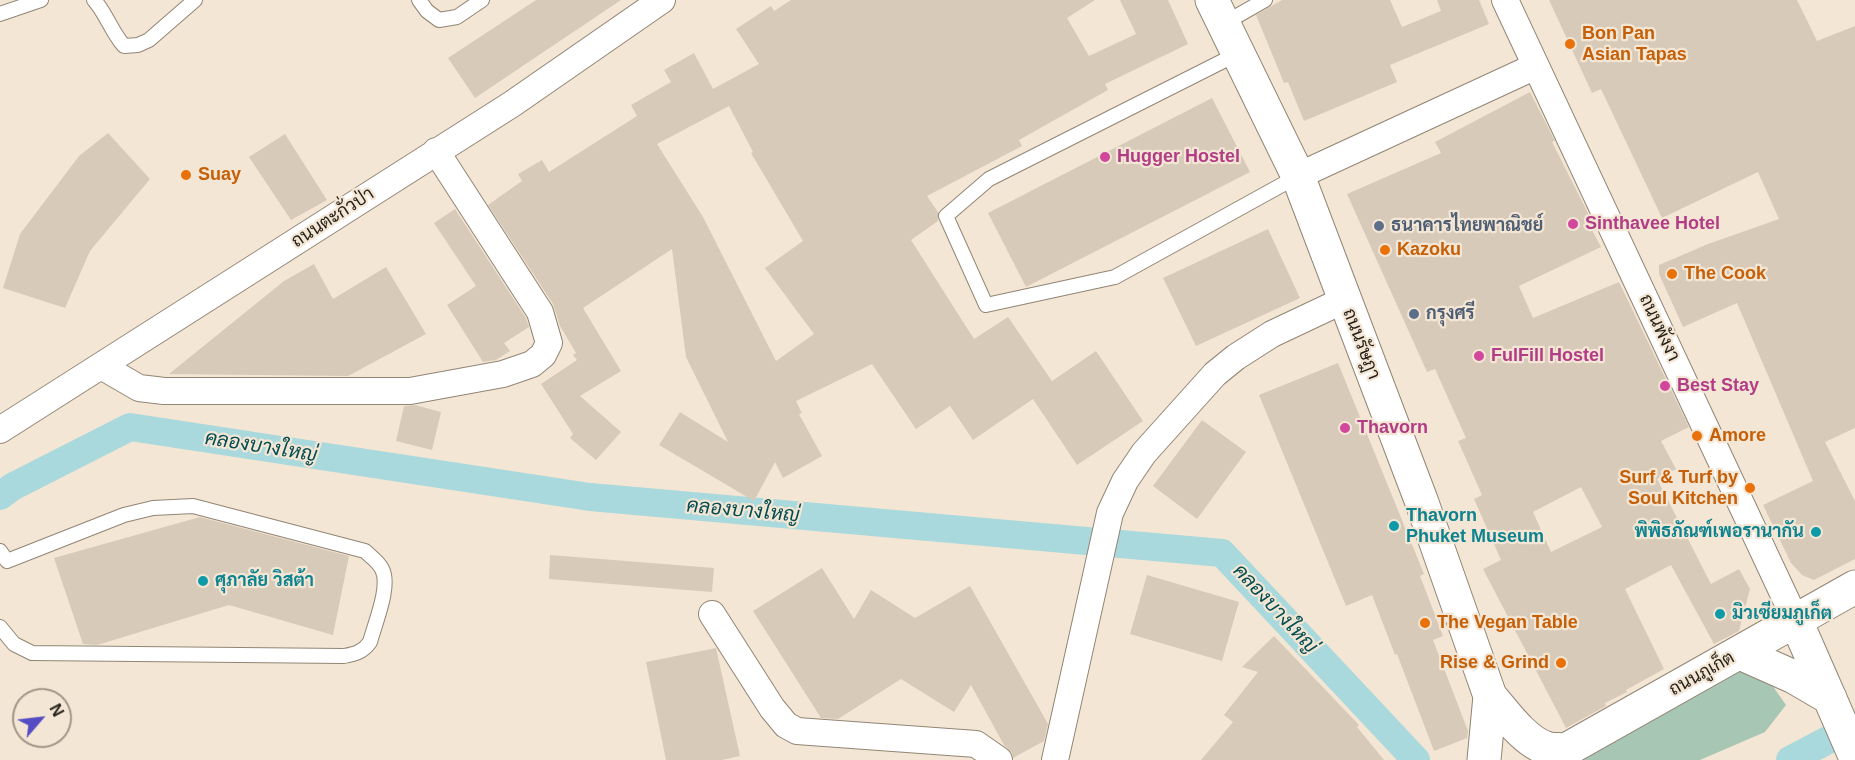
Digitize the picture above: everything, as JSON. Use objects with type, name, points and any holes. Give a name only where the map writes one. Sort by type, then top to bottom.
[{"type":"street","name":"ถนนพังงา","points":[[1505,0],[1796,621],[1855,756]]},
{"type":"street","name":"ถนนตะกั่วป่า","points":[[0,430],[512,104],[655,2]]},
{"type":"street","name":"ถนนรัษฎา","points":[[1218,12],[1298,176],[1421,500],[1490,696],[1514,725],[1556,755]]},
{"type":"street","points":[[1298,176],[1536,66]]},
{"type":"street","points":[[101,366],[139,387],[164,391],[410,391],[503,374],[532,364],[543,355],[549,343],[540,312],[436,151]]},
{"type":"street","points":[[1055,760],[1110,513],[1125,481],[1144,453],[1215,374],[1236,357],[1272,334],[1344,300]]},
{"type":"street","name":"ถนนภูเก็ต","points":[[1556,755],[1855,587]]},
{"type":"street","points":[[712,614],[772,708],[791,728],[797,731],[976,744],[999,760]]},
{"type":"street","points":[[1740,653],[1794,677],[1830,698]]},
{"type":"street","name":"ถนนรัษฎา","points":[[1484,760],[1490,696]]},
{"type":"lane","points":[[0,14],[41,0]]},
{"type":"lane","points":[[94,0],[114,34],[124,46],[138,45],[148,40],[195,0]]},
{"type":"lane","points":[[419,0],[427,11],[439,20],[457,17],[482,0]]},
{"type":"lane","points":[[1218,12],[1265,0]]},
{"type":"lane","points":[[1237,54],[989,179],[945,216],[986,305],[1115,278],[1298,176]]},
{"type":"lane","points":[[0,627],[14,644],[32,653],[344,656],[366,648],[370,642],[384,593],[383,571],[365,551],[194,506],[153,508],[124,515],[2,559]]},
{"type":"green space","points":[[1749,667],[1763,672],[1786,705],[1765,732],[1700,760],[1565,760],[1726,672]]},
{"type":"building","points":[[536,0],[621,0],[475,98],[448,58]]},
{"type":"building","points":[[791,0],[1095,0],[1067,18],[1089,56],[1136,34],[1120,0],[1168,0],[1188,44],[1105,84],[1108,90],[1019,140],[1022,146],[927,196],[938,212],[938,221],[911,240],[974,339],[1008,317],[1052,381],[1096,351],[1143,421],[1077,465],[1033,399],[973,440],[950,406],[916,429],[872,364],[796,401],[802,413],[799,414],[822,456],[783,478],[775,462],[754,501],[659,445],[680,412],[728,442],[686,357],[672,249],[583,308],[621,371],[580,396],[621,432],[596,460],[570,438],[573,434],[541,384],[577,360],[573,355],[576,353],[560,326],[553,304],[488,205],[522,181],[518,174],[542,160],[549,172],[637,116],[631,105],[671,82],[664,70],[694,53],[713,89],[759,64],[736,29],[771,6],[774,11]],"holes":[[[729,106],[753,152],[751,153],[803,241],[765,268],[814,334],[776,361],[703,217],[657,144]]]},
{"type":"building","points":[[1282,0],[1390,0],[1402,27],[1441,11],[1437,0],[1479,0],[1489,24],[1390,65],[1397,82],[1304,121],[1288,82],[1284,83],[1256,15]]},
{"type":"building","points":[[1549,0],[1797,0],[1817,41],[1855,26],[1855,428],[1825,442],[1855,501],[1855,559],[1814,580],[1802,575],[1791,563],[1763,505],[1813,481],[1737,303],[1683,327],[1659,274],[1659,265],[1708,244],[1779,219],[1758,172],[1662,218],[1601,89],[1592,93]]},
{"type":"building","points":[[1530,92],[1589,215],[1585,217],[1601,247],[1519,286],[1533,318],[1619,282],[1689,427],[1661,441],[1676,469],[1657,479],[1711,584],[1739,569],[1750,589],[1739,631],[1714,644],[1671,565],[1625,589],[1664,669],[1566,728],[1483,569],[1501,560],[1474,499],[1482,495],[1458,441],[1466,438],[1435,369],[1427,372],[1347,194],[1441,153],[1435,142]],"holes":[[[1581,487],[1602,527],[1551,552],[1533,512]]]},
{"type":"building","points":[[1212,98],[1250,172],[1026,287],[988,213]]},
{"type":"building","points":[[108,133],[150,179],[90,251],[65,308],[3,288],[20,234],[79,156]]},
{"type":"building","points":[[285,134],[327,200],[291,220],[249,157]]},
{"type":"building","points":[[455,209],[526,318],[529,327],[504,343],[510,351],[496,360],[483,362],[447,305],[476,286],[434,223]]},
{"type":"building","points":[[1268,229],[1300,298],[1196,346],[1163,278]]},
{"type":"building","points":[[314,264],[333,299],[386,267],[426,334],[348,376],[169,374],[284,281]]},
{"type":"building","points":[[1338,363],[1424,574],[1420,576],[1443,636],[1433,640],[1468,731],[1467,738],[1434,751],[1372,595],[1346,606],[1259,395]]},
{"type":"building","points":[[415,405],[441,412],[432,450],[396,441],[404,406]]},
{"type":"building","points":[[1202,420],[1246,452],[1197,519],[1153,486]]},
{"type":"building","name":"ศุภาลัย วิสต้า","points":[[200,517],[349,556],[333,635],[229,605],[97,645],[83,644],[54,558]]},
{"type":"building","points":[[550,555],[714,568],[712,592],[549,579]]},
{"type":"building","points":[[822,568],[854,619],[871,590],[915,618],[970,586],[1048,724],[1044,741],[1013,758],[971,685],[954,712],[901,679],[838,719],[821,718],[753,611]]},
{"type":"building","points":[[1147,575],[1239,602],[1222,661],[1130,634]]},
{"type":"building","points":[[1274,636],[1359,725],[1357,727],[1384,760],[1201,760],[1233,722],[1224,715],[1258,672],[1242,667]]},
{"type":"building","points":[[716,648],[740,756],[722,760],[666,760],[646,662]]},
{"type":"waterway","name":"คลองบางใหญ่","points":[[0,496],[12,487],[130,427],[590,497],[1222,553],[1416,760]]},
{"type":"waterway","name":"คลองบางใหญ่","points":[[1790,760],[1855,726]]},
{"type":"place","name":"Bon Pan Asian Tapas","points":[[1570,44]]},
{"type":"place","name":"Hugger Hostel","points":[[1105,157]]},
{"type":"place","name":"Suay","points":[[186,175]]},
{"type":"place","name":"Sinthavee Hotel","points":[[1573,224]]},
{"type":"place","name":"ธนาคารไทยพาณิชย์","points":[[1379,226]]},
{"type":"place","name":"Kazoku","points":[[1385,250]]},
{"type":"place","name":"The Cook","points":[[1672,274]]},
{"type":"place","name":"กรุงศรี","points":[[1414,314]]},
{"type":"place","name":"FulFill Hostel","points":[[1479,356]]},
{"type":"place","name":"Best Stay","points":[[1665,386]]},
{"type":"place","name":"Thavorn","points":[[1345,428]]},
{"type":"place","name":"Amore","points":[[1697,436]]},
{"type":"place","name":"Surf & Turf by Soul Kitchen","points":[[1750,488]]},
{"type":"place","name":"Thavorn Phuket Museum","points":[[1394,526]]},
{"type":"place","name":"พิพิธภัณฑ์เพอรานากัน","points":[[1816,532]]},
{"type":"place","name":"ศุภาลัย วิสต้า","points":[[203,581]]},
{"type":"place","name":"มิวเซียมภูเก็ต","points":[[1720,614]]},
{"type":"place","name":"The Vegan Table","points":[[1425,623]]},
{"type":"place","name":"Rise & Grind","points":[[1561,663]]}]
